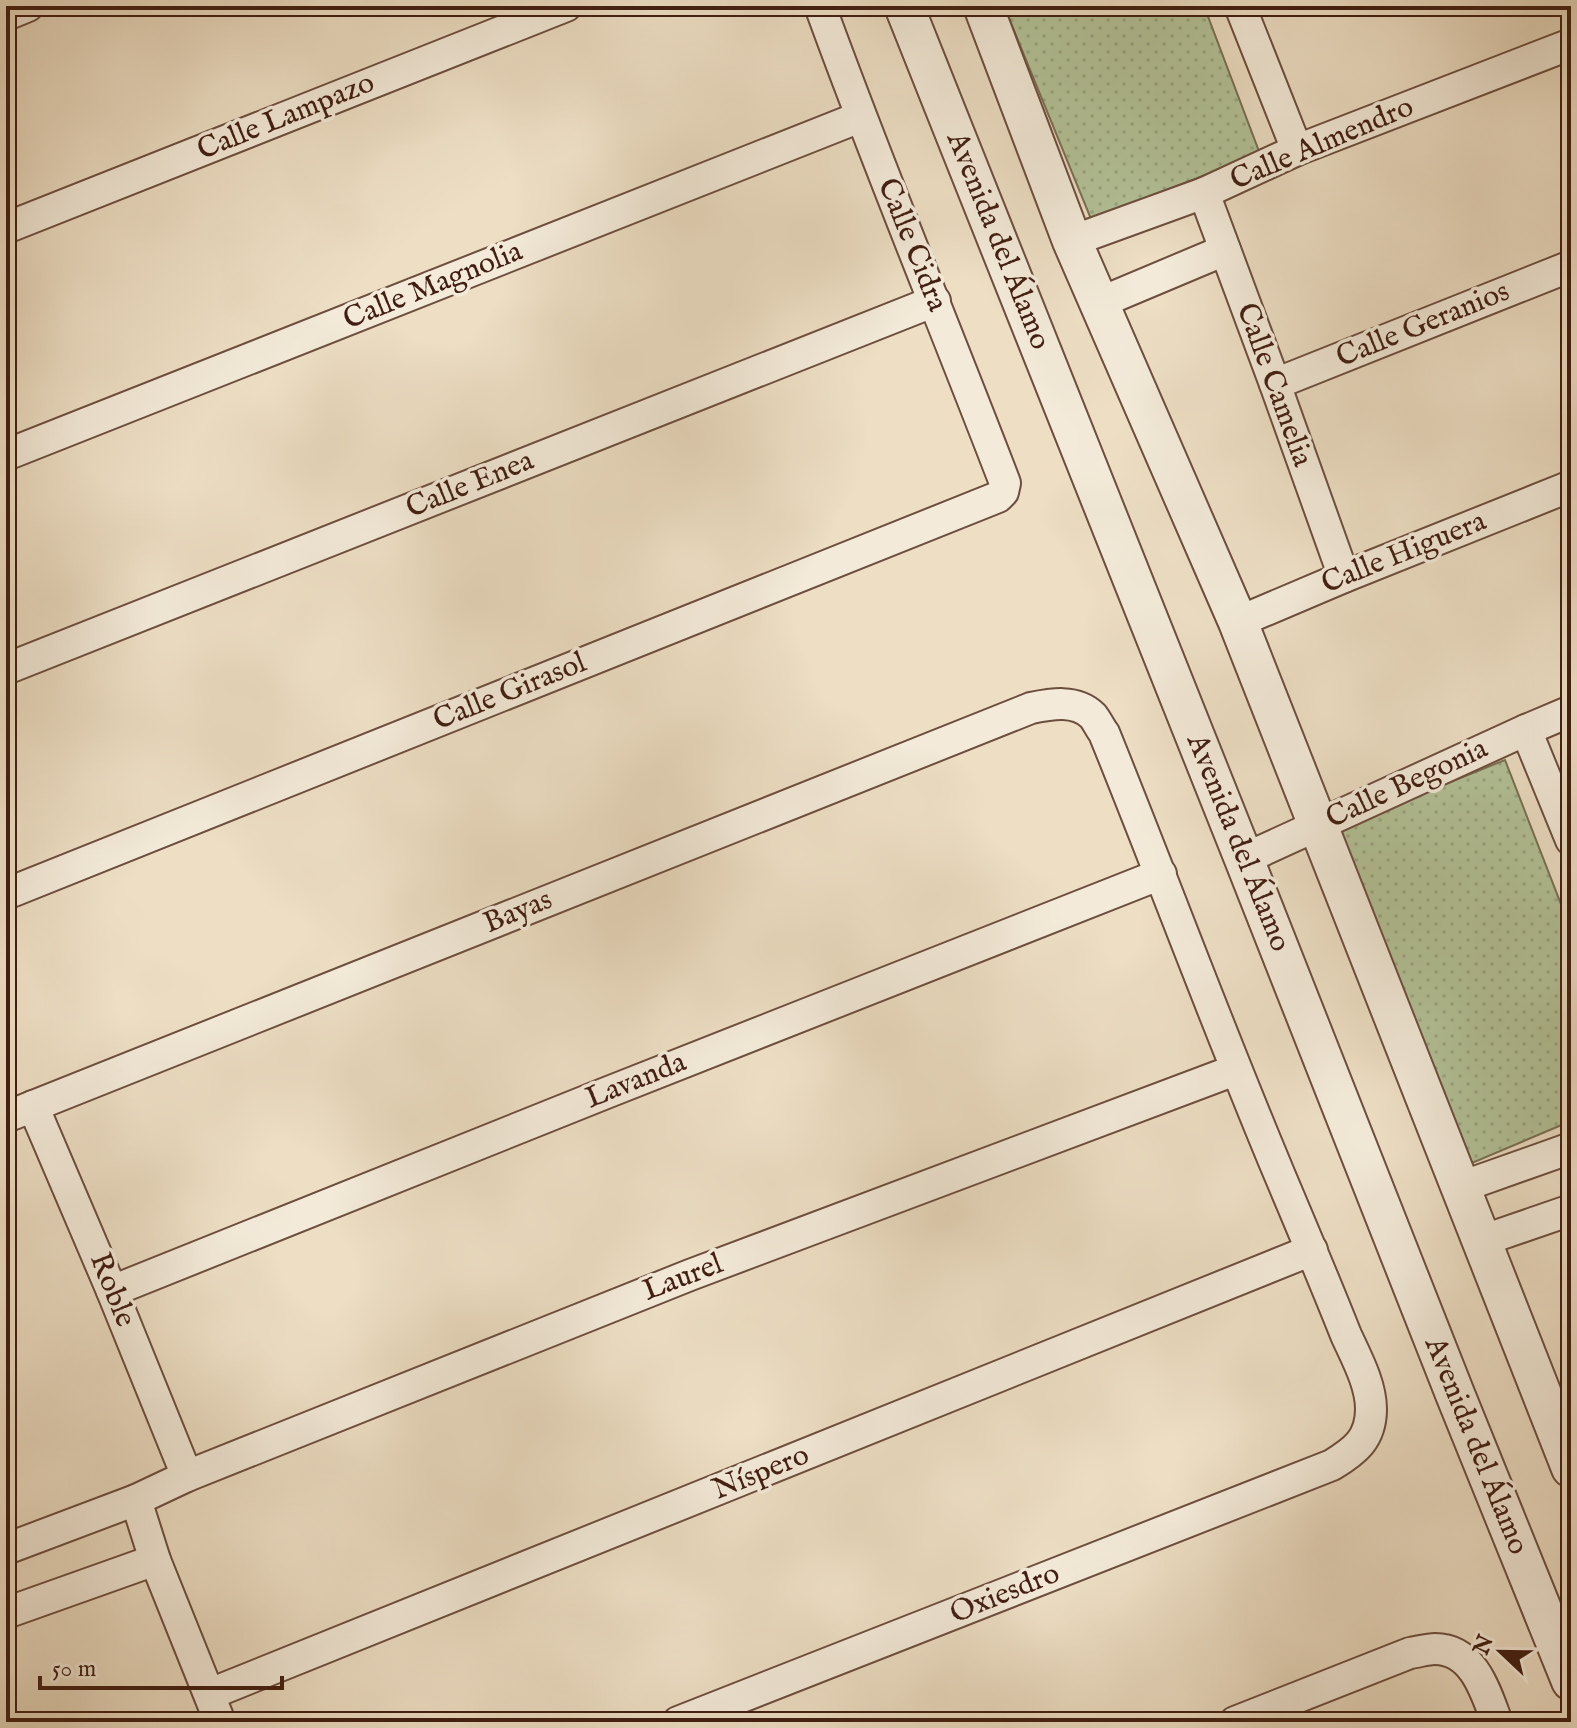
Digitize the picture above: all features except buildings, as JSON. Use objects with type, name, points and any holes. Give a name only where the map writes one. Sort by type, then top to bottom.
[{"type":"street","points":[[6,15],[28,6]]},
{"type":"street","name":"Calle Lampazo","points":[[6,228],[566,6]]},
{"type":"street","name":"Calle Cidra","points":[[820,6],[860,117],[1005,483]]},
{"type":"street","name":"Avenida del Álamo","points":[[904,6],[1571,1681]]},
{"type":"street","points":[[983,6],[1072,241],[1238,622],[1571,1468]]},
{"type":"street","points":[[1240,6],[1297,150]]},
{"type":"street","name":"Calle Almendro","points":[[1072,241],[1204,193],[1297,150],[1571,44]]},
{"type":"street","name":"Calle Magnolia","points":[[6,455],[860,117]]},
{"type":"street","name":"Calle Camelia","points":[[1204,193],[1344,577]]},
{"type":"street","points":[[1099,303],[1225,250]]},
{"type":"street","name":"Calle Geranios","points":[[1275,384],[1571,266]]},
{"type":"street","name":"Calle Enea","points":[[6,669],[935,301]]},
{"type":"street","name":"Calle Girasol","points":[[6,894],[994,501],[1003,492],[1005,483]]},
{"type":"street","name":"Calle Higuera","points":[[1238,622],[1571,486]]},
{"type":"street","name":"Bayas","points":[[20,1112],[1031,708],[1056,703],[1075,706],[1092,715],[1104,733],[1235,1070]]},
{"type":"street","name":"Calle Begonia","points":[[1244,859],[1571,711]]},
{"type":"street","points":[[1526,730],[1571,840]]},
{"type":"street","name":"Lavanda","points":[[112,1291],[1161,874]]},
{"type":"street","name":"Oxiesdro","points":[[678,1722],[1332,1465],[1355,1451],[1367,1431],[1371,1409],[1366,1384],[1235,1070]]},
{"type":"street","name":"Laurel","points":[[6,1549],[136,1500],[187,1476],[690,1275],[1235,1070]]},
{"type":"street","name":"Roble","points":[[20,1112],[112,1291],[187,1476]]},
{"type":"street","points":[[1461,1187],[1571,1148]]},
{"type":"street","points":[[1481,1241],[1571,1210]]},
{"type":"street","name":"Níspero","points":[[215,1708],[1312,1250]]},
{"type":"street","points":[[136,1500],[155,1560],[215,1708]]},
{"type":"street","points":[[6,1613],[155,1560]]},
{"type":"street","points":[[1235,1722],[1410,1653],[1437,1649],[1460,1655],[1474,1671],[1497,1722]]},
{"type":"green space","points":[[1004,6],[1204,6],[1260,154],[1091,219]]},
{"type":"green space","points":[[1505,760],[1571,930],[1571,1121],[1472,1163],[1334,829]]}]
